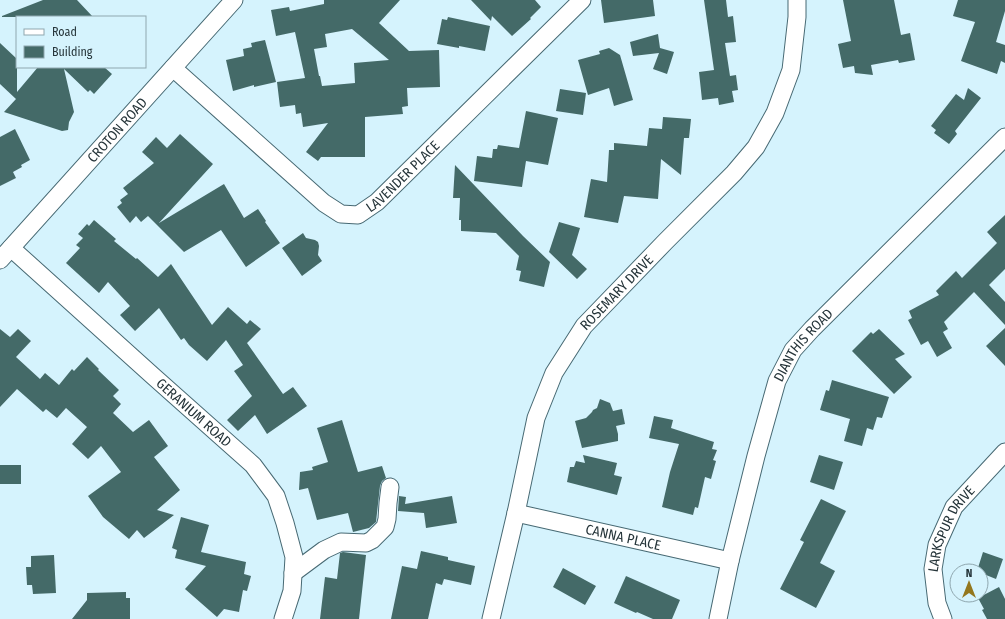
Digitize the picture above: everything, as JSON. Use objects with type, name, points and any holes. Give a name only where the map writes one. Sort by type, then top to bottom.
[{"type":"street","name":"CROTON ROAD","points":[[6,254],[234,0]]},
{"type":"street","name":"LAVENDER PLACE","points":[[173,68],[324,203],[340,214],[358,215],[376,202],[582,0]]},
{"type":"street","name":"ROSEMARY DRIVE","points":[[491,619],[516,513],[536,418],[554,373],[584,326],[734,173],[756,147],[775,113],[790,70],[797,17],[797,0]]},
{"type":"street","name":"DIANTHIS ROAD","points":[[718,619],[730,561],[756,456],[777,381],[793,350],[812,329],[1005,137]]},
{"type":"street","name":"GERANIUM ROAD","points":[[6,254],[152,376],[253,464],[276,496],[294,558],[292,591],[283,619]]},
{"type":"street","name":"LARKSPUR DRIVE","points":[[943,619],[937,602],[933,569],[937,545],[954,507],[1005,452]]},
{"type":"street","points":[[293,573],[324,550],[341,542],[366,543],[372,540],[385,527],[390,487]]},
{"type":"street","name":"CANNA PLACE","points":[[516,513],[730,561]]},
{"type":"building","points":[[43,0],[77,0],[92,16],[2,17]]},
{"type":"building","points":[[324,0],[400,0],[379,23],[409,51],[439,50],[440,87],[407,88],[408,106],[402,107],[403,114],[365,117],[365,157],[321,157],[318,161],[306,152],[328,123],[303,127],[301,113],[296,114],[295,105],[280,107],[277,82],[305,78],[295,32],[276,36],[271,10],[289,7],[290,11],[324,4]],"holes":[[[352,29],[389,60],[354,63],[355,83],[322,86],[314,49],[327,47],[325,34]]]},
{"type":"building","points":[[471,0],[535,0],[541,7],[530,18],[531,19],[512,36],[492,16],[491,21]]},
{"type":"building","points":[[601,0],[653,0],[655,16],[604,23]]},
{"type":"building","points":[[704,0],[726,0],[728,17],[733,16],[736,42],[725,43],[730,76],[736,75],[738,90],[732,91],[734,102],[719,105],[718,98],[702,100],[699,72],[714,70]]},
{"type":"building","points":[[843,0],[894,0],[901,35],[910,33],[915,60],[899,63],[898,60],[871,65],[873,75],[855,73],[854,66],[843,68],[838,44],[851,41]]},
{"type":"building","points":[[958,0],[1005,0],[1005,11],[996,42],[1005,45],[1005,63],[1001,61],[997,74],[961,61],[975,22],[953,16]]},
{"type":"building","points":[[448,17],[490,26],[485,51],[437,44],[442,19],[447,20]]},
{"type":"building","points":[[658,34],[660,48],[674,52],[667,74],[653,69],[659,53],[633,56],[630,42]]},
{"type":"building","points":[[265,40],[276,82],[254,87],[254,85],[233,91],[226,60],[244,56],[243,49],[252,47],[251,43]]},
{"type":"building","points":[[0,43],[16,58],[17,92],[37,68],[105,68],[112,74],[94,94],[90,90],[88,92],[64,69],[74,112],[69,122],[68,130],[62,131],[4,112],[16,99],[0,84]]},
{"type":"building","points":[[609,48],[620,55],[633,100],[614,106],[609,88],[588,95],[578,60],[600,54],[599,51]]},
{"type":"building","points":[[968,88],[981,98],[955,131],[957,134],[949,144],[934,133],[936,130],[931,126],[956,94],[964,100]]},
{"type":"building","points":[[560,89],[586,93],[583,115],[556,111]]},
{"type":"building","points":[[526,111],[558,118],[548,165],[526,161],[522,187],[474,181],[477,156],[492,158],[493,149],[497,149],[498,145],[519,148]]},
{"type":"building","points":[[663,117],[691,119],[689,138],[684,138],[681,175],[661,159],[658,199],[624,196],[618,223],[584,217],[591,179],[607,182],[609,150],[614,150],[614,143],[647,146],[649,128],[662,129]]},
{"type":"building","points":[[15,129],[30,160],[13,172],[16,178],[0,186],[0,137]]},
{"type":"building","points":[[180,134],[213,164],[159,223],[224,184],[244,218],[258,209],[280,243],[246,267],[221,230],[184,252],[148,216],[141,222],[136,216],[130,223],[117,207],[122,203],[120,200],[128,194],[123,188],[154,163],[142,152],[156,137],[167,148]]},
{"type":"building","points":[[455,165],[550,262],[544,287],[519,281],[521,271],[516,270],[519,256],[496,233],[461,231],[461,220],[459,220],[460,198],[453,198]]},
{"type":"building","points":[[1005,215],[1005,269],[989,285],[1005,302],[1005,325],[974,292],[944,322],[948,329],[943,332],[952,348],[937,357],[928,341],[921,345],[908,320],[912,318],[909,311],[939,295],[936,291],[956,271],[962,278],[997,243],[987,232]]},
{"type":"building","points":[[94,220],[116,239],[114,241],[136,259],[137,258],[158,277],[171,264],[212,325],[228,307],[247,324],[250,320],[261,329],[247,343],[283,394],[293,387],[307,406],[267,434],[255,415],[238,431],[227,420],[252,396],[234,371],[243,365],[226,340],[207,361],[189,345],[184,338],[181,340],[159,308],[135,331],[120,315],[130,306],[108,282],[99,293],[66,263],[80,248],[76,245],[83,238],[78,234],[87,224],[89,226]]},
{"type":"building","points":[[559,222],[580,228],[572,255],[587,269],[577,279],[549,252]]},
{"type":"building","points":[[303,233],[306,238],[318,242],[318,255],[322,261],[302,276],[282,248]]},
{"type":"building","points":[[1005,328],[1005,366],[986,346]]},
{"type":"building","points":[[0,329],[10,337],[18,329],[31,341],[16,357],[40,379],[45,373],[59,385],[72,369],[74,371],[87,357],[119,390],[113,396],[121,404],[113,413],[133,432],[149,420],[168,446],[154,457],[180,490],[157,510],[174,515],[144,538],[137,530],[129,539],[103,517],[88,496],[121,472],[101,446],[88,459],[72,444],[87,427],[66,408],[57,418],[46,409],[43,412],[17,389],[0,407]]},
{"type":"building","points":[[879,329],[905,354],[895,359],[912,377],[894,394],[852,351],[871,332],[873,334]]},
{"type":"building","points":[[832,380],[889,397],[882,418],[877,417],[873,430],[867,428],[862,446],[844,441],[850,419],[820,410],[826,390],[829,391]]},
{"type":"building","points":[[600,399],[610,403],[613,411],[622,409],[625,424],[616,426],[618,441],[582,448],[575,421],[586,418],[593,410],[597,408]]},
{"type":"building","points":[[654,416],[673,420],[671,428],[714,442],[712,449],[717,450],[713,460],[716,461],[711,479],[705,477],[698,508],[695,507],[693,515],[662,507],[670,472],[679,444],[649,438]]},
{"type":"building","points":[[342,420],[358,472],[382,466],[386,478],[382,481],[380,486],[376,522],[369,528],[353,532],[348,513],[317,520],[308,488],[299,490],[300,472],[313,470],[312,467],[328,462],[317,428]]},
{"type":"building","points":[[583,455],[617,463],[614,475],[622,477],[617,495],[567,482],[570,467],[574,467],[576,461],[585,463]]},
{"type":"building","points":[[819,455],[843,462],[834,490],[810,482]]},
{"type":"building","points":[[0,465],[21,465],[21,484],[0,484]]},
{"type":"building","points":[[399,496],[406,497],[405,504],[452,496],[457,523],[426,528],[424,513],[398,511]]},
{"type":"building","points":[[821,499],[846,511],[820,563],[835,571],[816,608],[780,589],[804,542],[800,540]]},
{"type":"building","points":[[181,517],[209,525],[201,552],[246,562],[244,574],[251,576],[247,591],[243,590],[239,612],[224,609],[217,617],[185,589],[206,566],[175,558],[177,550],[172,548]]},
{"type":"building","points":[[421,551],[448,557],[448,560],[475,566],[471,585],[444,579],[442,585],[436,583],[428,619],[391,619],[402,566],[417,569]]},
{"type":"building","points":[[343,552],[366,555],[359,619],[320,619],[325,577],[337,579],[340,553]]},
{"type":"building","points":[[983,552],[1003,559],[996,579],[989,576],[989,563],[980,563]]},
{"type":"building","points":[[54,555],[56,593],[33,594],[32,585],[27,585],[26,567],[31,567],[31,556]]},
{"type":"building","points":[[563,568],[596,586],[585,605],[553,587]]},
{"type":"building","points":[[626,576],[680,600],[672,619],[653,619],[614,603]]},
{"type":"building","points":[[999,587],[1005,599],[1005,619],[987,619],[982,610],[984,609],[981,603],[989,603],[989,592]]},
{"type":"building","points":[[126,592],[126,598],[130,598],[130,619],[72,619],[87,600],[87,593]]}]
